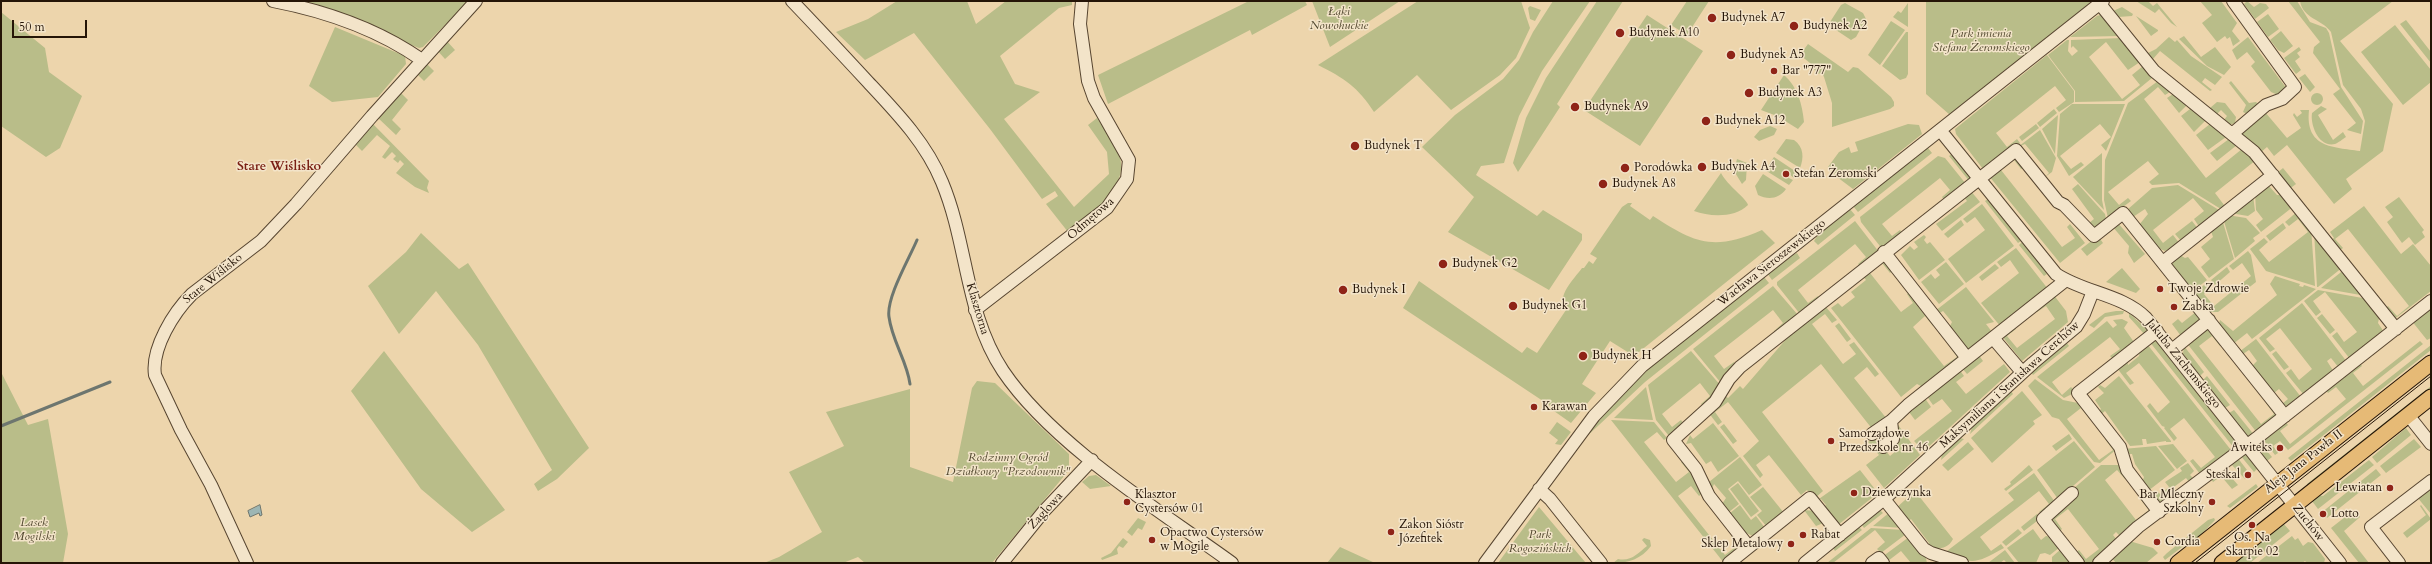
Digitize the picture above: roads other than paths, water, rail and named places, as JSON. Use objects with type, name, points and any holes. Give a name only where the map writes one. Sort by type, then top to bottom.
[{"type":"main road","name":"Aleja Jana Pawła II","points":[[2178,563],[2277,483],[2431,363]]},
{"type":"main road","points":[[2222,563],[2431,397]]},
{"type":"street","points":[[273,1],[316,11],[383,36],[422,60]]},
{"type":"street","name":"Stare Wiślisko","points":[[247,563],[211,485],[158,383],[154,369],[158,351],[169,324],[182,304],[261,241],[296,204],[422,60],[476,1]]},
{"type":"street","name":"Klasztorna","points":[[792,1],[902,118],[928,154],[950,202],[975,310],[990,348],[1011,382],[1039,413],[1092,460],[1232,563]]},
{"type":"street","name":"Odmętowa","points":[[975,310],[1108,208],[1127,179],[1130,160],[1094,98],[1088,81],[1080,20],[1082,1]]},
{"type":"street","points":[[2232,134],[2266,105],[2282,99],[2294,89],[2295,85],[2233,1]]},
{"type":"street","points":[[2101,2],[2154,71],[2254,152],[2396,329]]},
{"type":"street","name":"Wacława Sieroszewskiego","points":[[1485,563],[1600,409],[1642,366],[2101,2]]},
{"type":"street","name":"Jakuba Zachemskiego","points":[[1940,130],[2056,274],[2066,280],[2132,306],[2145,316],[2277,483]]},
{"type":"street","points":[[1749,547],[1709,496],[1696,469],[1673,440],[1715,402],[1735,372],[1884,252],[2016,150],[2058,202],[2064,206],[2094,236],[2123,213],[2285,416]]},
{"type":"street","points":[[2163,262],[2273,175]]},
{"type":"street","points":[[1884,252],[1967,358]]},
{"type":"street","points":[[1872,434],[1891,421],[1967,358],[2066,280]]},
{"type":"street","name":"Maksymiliana i Stanisława Cerchów","points":[[1805,563],[1884,499],[2022,372],[2079,323],[2093,291]]},
{"type":"street","points":[[2099,563],[2125,538],[2258,437],[2431,301]]},
{"type":"street","points":[[2172,350],[2209,320]]},
{"type":"street","points":[[2157,330],[2078,393],[2121,448],[2127,470],[2159,512]]},
{"type":"street","points":[[1993,338],[2022,372]]},
{"type":"street","points":[[2408,415],[2431,444]]},
{"type":"street","points":[[1883,448],[1892,439],[1891,421]]},
{"type":"street","name":"Żaglowa","points":[[1002,563],[1044,511],[1092,460]]},
{"type":"street","points":[[2399,563],[2371,527],[2431,481]]},
{"type":"street","name":"Zuchów","points":[[2277,483],[2340,563]]},
{"type":"street","points":[[1539,489],[1550,499],[1601,563]]},
{"type":"street","points":[[2072,493],[2043,519],[2078,563]]},
{"type":"street","points":[[1729,563],[1810,498],[1840,535]]},
{"type":"street","points":[[1884,499],[1924,549],[1962,563]]},
{"type":"street","points":[[1872,563],[1879,558],[1883,563]]},
{"type":"water","points":[[260,505],[262,515],[260,516],[259,513],[250,517],[248,511]]},
{"type":"waterway","points":[[910,384],[906,367],[893,334],[889,317],[889,309],[894,289],[917,240]]},
{"type":"waterway","points":[[1,426],[110,382]]},
{"type":"tram line","points":[[2195,563],[2431,376]]},
{"type":"place","name":"Budynek A7","points":[[1712,18]]},
{"type":"place","name":"Budynek A2","points":[[1794,26]]},
{"type":"place","name":"Budynek A10","points":[[1620,33]]},
{"type":"place","name":"Budynek A5","points":[[1731,55]]},
{"type":"place","name":"Bar \"777\"","points":[[1774,71]]},
{"type":"place","name":"Budynek A3","points":[[1749,93]]},
{"type":"place","name":"Budynek A9","points":[[1575,107]]},
{"type":"place","name":"Budynek A12","points":[[1706,121]]},
{"type":"place","name":"Budynek T","points":[[1355,146]]},
{"type":"place","name":"Budynek A4","points":[[1702,167]]},
{"type":"place","name":"Porodówka","points":[[1625,168]]},
{"type":"place","name":"Stefan Żeromski","points":[[1786,174]]},
{"type":"place","name":"Budynek A8","points":[[1603,184]]},
{"type":"place","name":"Budynek G2","points":[[1443,264]]},
{"type":"place","name":"Twoje Zdrowie","points":[[2160,289]]},
{"type":"place","name":"Budynek I","points":[[1343,290]]},
{"type":"place","name":"Budynek G1","points":[[1513,306]]},
{"type":"place","name":"Żabka","points":[[2174,307]]},
{"type":"place","name":"Budynek H","points":[[1583,356]]},
{"type":"place","name":"Karawan","points":[[1534,407]]},
{"type":"place","name":"Samorządowe Przedszkole nr 46","points":[[1831,441]]},
{"type":"place","name":"Awiteks","points":[[2280,448]]},
{"type":"place","name":"Steskal","points":[[2248,475]]},
{"type":"place","name":"Lewiatan","points":[[2390,488]]},
{"type":"place","name":"Dziewczynka","points":[[1854,493]]},
{"type":"place","name":"Klasztor Cystersów 01","points":[[1127,502]]},
{"type":"place","name":"Bar Mleczny Szkolny","points":[[2212,502]]},
{"type":"place","name":"Lotto","points":[[2323,514]]},
{"type":"place","name":"Os. Na Skarpie 02","points":[[2252,525]]},
{"type":"place","name":"Zakon Sióstr Józefitek","points":[[1391,532]]},
{"type":"place","name":"Rabat","points":[[1803,535]]},
{"type":"place","name":"Opactwo Cystersów w Mogile","points":[[1152,540]]},
{"type":"place","name":"Cordia","points":[[2157,542]]},
{"type":"place","name":"Sklep Metalowy","points":[[1791,544]]},
{"type":"district","name":"Stare Wiślisko","points":[[279,167]]},
{"type":"park label","name":"Łąki Nowohuckie","points":[[1339,19]]},
{"type":"park label","name":"Park imienia Stefana Żeromskiego","points":[[1981,41]]},
{"type":"park label","name":"Rodzinny Ogród Działkowy \"Przodownik\"","points":[[1008,465]]},
{"type":"park label","name":"Lasek Mogilski","points":[[34,530]]},
{"type":"park label","name":"Park Rogozińskich","points":[[1540,542]]}]
